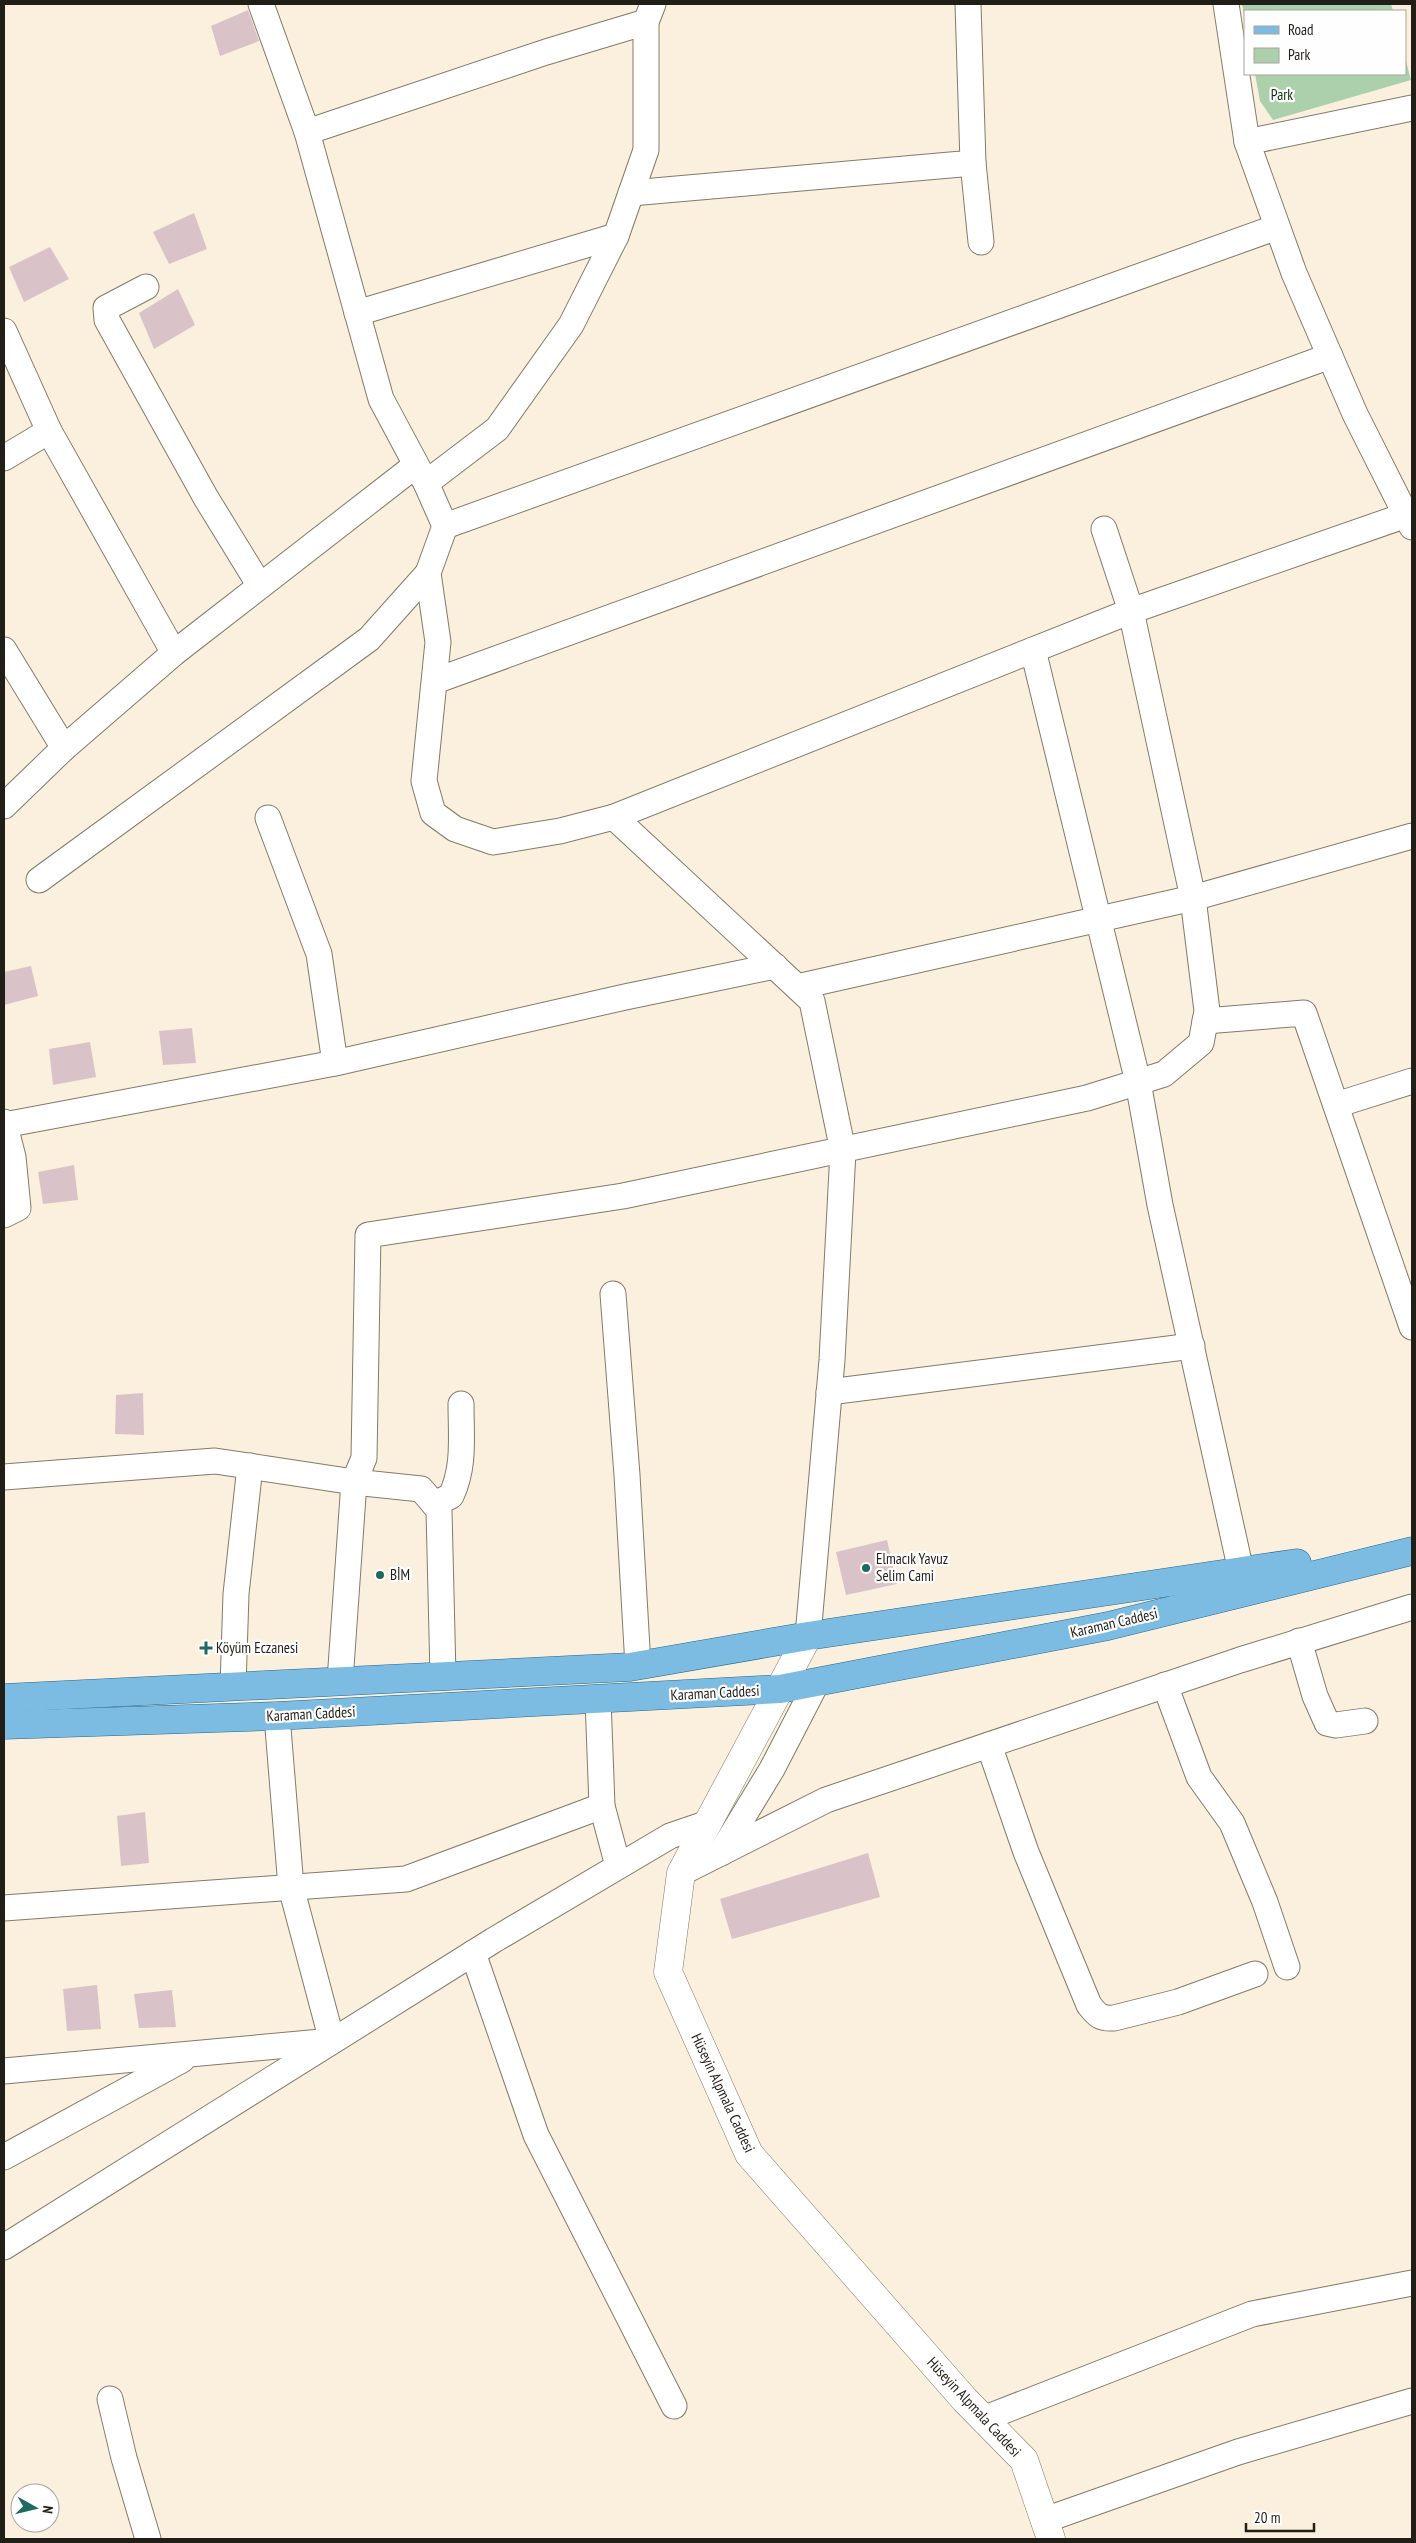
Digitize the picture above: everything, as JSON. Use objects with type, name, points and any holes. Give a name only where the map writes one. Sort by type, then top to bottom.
[{"type":"main road","name":"Karaman Caddesi","points":[[4,1698],[638,1666],[808,1636],[1412,1546]]},
{"type":"main road","name":"Karaman Caddesi","points":[[4,1725],[277,1716],[780,1690],[1108,1626],[1412,1551]]},
{"type":"street","points":[[39,880],[369,639],[428,573],[445,526],[421,474],[381,399],[307,132],[261,4]]},
{"type":"street","points":[[968,4],[973,163],[981,242]]},
{"type":"street","points":[[428,573],[438,642],[424,781],[433,814],[455,829],[493,842],[560,831],[614,818],[1131,611],[1411,518],[1355,414],[1294,273],[1277,227],[1247,142],[1226,4]]},
{"type":"street","points":[[4,806],[64,748],[174,653],[260,586],[421,474],[497,429],[571,325],[616,236],[646,150],[649,13],[546,52],[307,132]]},
{"type":"street","points":[[1247,142],[1412,108]]},
{"type":"street","points":[[631,193],[973,163]]},
{"type":"street","points":[[445,526],[1277,227]]},
{"type":"street","points":[[357,313],[616,236]]},
{"type":"street","points":[[146,287],[106,308],[107,320],[206,498],[260,586]]},
{"type":"street","points":[[4,331],[49,431],[174,653]]},
{"type":"street","points":[[435,680],[1330,356]]},
{"type":"street","points":[[4,458],[49,431]]},
{"type":"street","points":[[340,1681],[354,1482],[364,1458],[368,1235],[623,1196],[1087,1098],[1164,1074],[1201,1043],[1207,1011],[1193,898],[1131,611],[1104,529]]},
{"type":"street","points":[[4,650],[64,748]]},
{"type":"street","points":[[1033,650],[1138,1082],[1160,1205],[1241,1571]]},
{"type":"street","points":[[268,818],[319,954],[335,1063]]},
{"type":"street","points":[[614,818],[812,1001],[843,1151],[829,1392],[808,1636]]},
{"type":"street","points":[[797,987],[1193,898],[1412,836]]},
{"type":"street","points":[[4,1215],[18,1208],[13,1157],[4,1124],[335,1063],[625,997],[775,966]]},
{"type":"street","points":[[1205,1021],[1304,1013],[1336,1105],[1407,1293],[1412,1327]]},
{"type":"street","points":[[1336,1105],[1412,1081]]},
{"type":"street","points":[[613,1294],[627,1475],[638,1666]]},
{"type":"street","points":[[829,1392],[1192,1346]]},
{"type":"street","points":[[434,1504],[451,1496],[459,1480],[461,1465],[461,1404]]},
{"type":"street","points":[[4,1476],[215,1461],[354,1482],[421,1489],[439,1510],[443,1676]]},
{"type":"street","points":[[233,1686],[236,1594],[250,1466]]},
{"type":"street","points":[[681,1873],[826,1800],[1165,1685],[1299,1641],[1412,1607]]},
{"type":"street","name":"Hüseyin Alpmala Caddesi","points":[[808,1636],[681,1873],[668,1972],[749,2154],[983,2419],[1024,2460],[1048,2529]]},
{"type":"street","points":[[1299,1641],[1315,1696],[1327,1723],[1336,1726],[1364,1721]]},
{"type":"street","points":[[721,1853],[772,1769],[817,1682]]},
{"type":"street","points":[[1165,1685],[1199,1777],[1232,1823],[1265,1902],[1287,1967]]},
{"type":"street","points":[[598,1699],[602,1806],[618,1866]]},
{"type":"street","points":[[277,1716],[291,1887],[332,2041]]},
{"type":"street","points":[[989,1745],[1026,1852],[1089,2004],[1096,2014],[1104,2018],[1114,2018],[1169,2004],[1255,1974]]},
{"type":"street","points":[[4,1908],[406,1879],[602,1806]]},
{"type":"street","points":[[4,2247],[473,1953],[670,1836],[708,1823]]},
{"type":"street","points":[[473,1953],[536,2135],[674,2406]]},
{"type":"street","points":[[4,2071],[190,2056],[332,2041]]},
{"type":"street","points":[[4,2157],[190,2056]]},
{"type":"street","points":[[983,2419],[1252,2314],[1412,2283]]},
{"type":"street","points":[[110,2399],[124,2458],[148,2539]]},
{"type":"street","points":[[1048,2529],[1238,2452],[1412,2401]]},
{"type":"green space","points":[[1242,4],[1391,4],[1393,10],[1244,10],[1244,15]]},
{"type":"green space","name":"Park","points":[[1406,61],[1411,80],[1273,120],[1260,101],[1255,75],[1406,75]]},
{"type":"building","points":[[248,10],[259,41],[220,56],[211,26]]},
{"type":"building","points":[[194,213],[207,249],[169,264],[153,232]]},
{"type":"building","points":[[50,247],[69,279],[24,302],[9,267]]},
{"type":"building","points":[[178,289],[195,325],[154,349],[139,313]]},
{"type":"building","points":[[31,966],[38,996],[4,1005],[4,972]]},
{"type":"building","points":[[192,1028],[196,1063],[163,1065],[159,1031]]},
{"type":"building","points":[[90,1042],[96,1077],[53,1085],[49,1049]]},
{"type":"building","points":[[74,1165],[78,1200],[43,1204],[38,1172]]},
{"type":"building","points":[[143,1393],[144,1435],[115,1434],[116,1395]]},
{"type":"building","name":"Elmacık Yavuz Selim Cami","points":[[887,1540],[897,1584],[846,1595],[836,1552]]},
{"type":"building","points":[[145,1812],[149,1863],[121,1866],[117,1816]]},
{"type":"building","points":[[868,1853],[880,1897],[732,1939],[720,1899]]},
{"type":"building","points":[[97,1985],[101,2029],[67,2031],[63,1989]]},
{"type":"building","points":[[172,1990],[176,2027],[139,2028],[134,1994]]},
{"type":"place","name":"Elmacık Yavuz Selim Cami","points":[[866,1568]]},
{"type":"place","name":"BİM","points":[[380,1575]]},
{"type":"place","name":"Köyüm Eczanesi","points":[[206,1648]]}]
